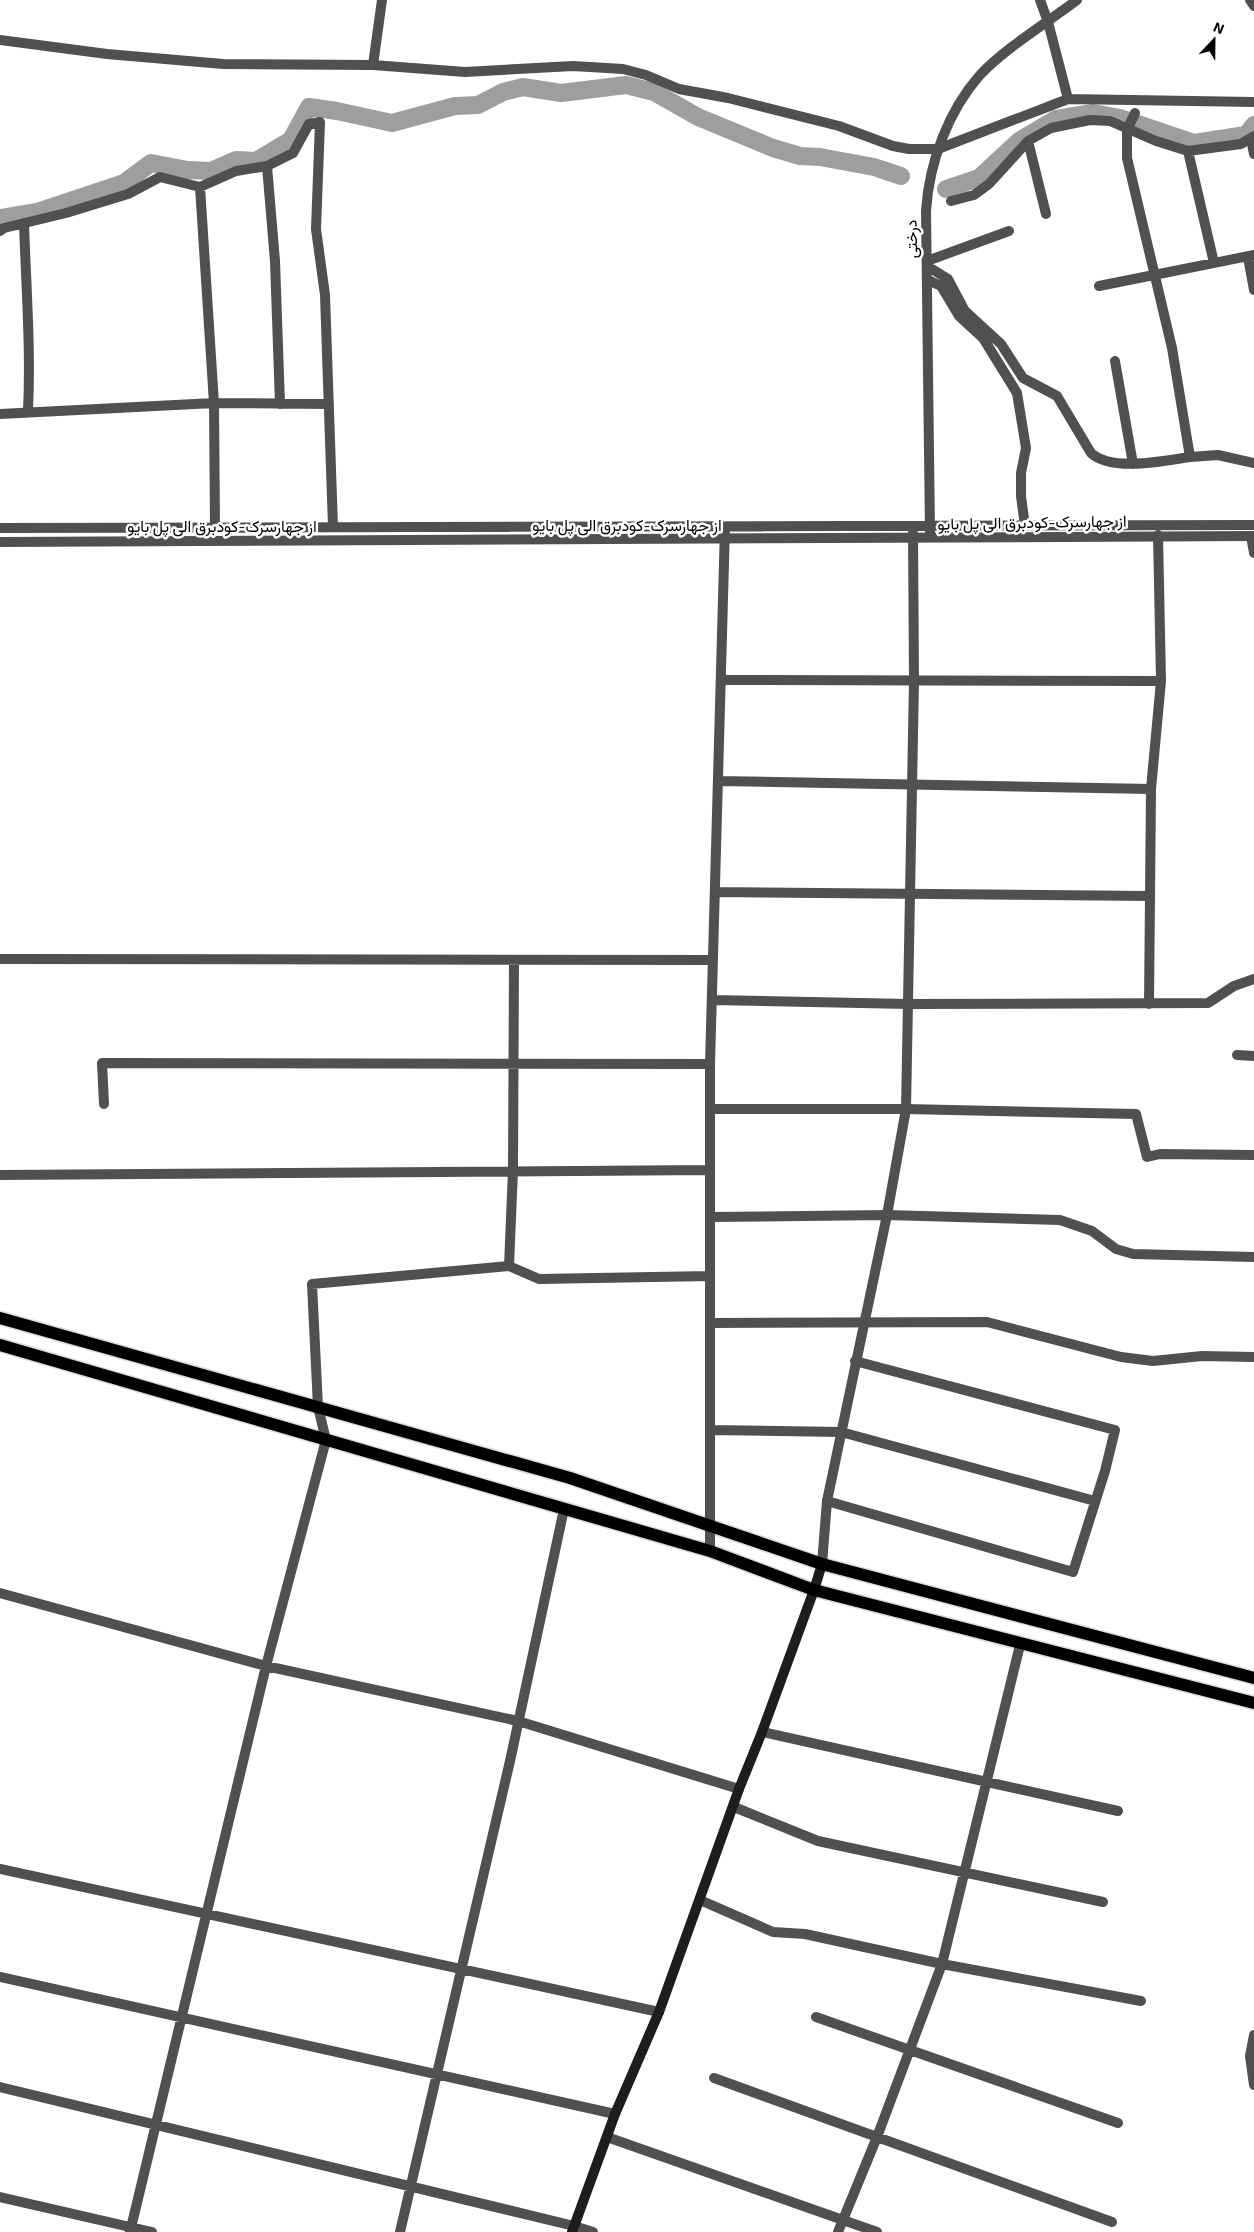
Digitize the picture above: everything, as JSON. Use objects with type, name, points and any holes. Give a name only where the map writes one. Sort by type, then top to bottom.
[{"type":"main road","points":[[0,1318],[570,1478],[822,1564],[1254,1678]]},
{"type":"main road","points":[[0,1345],[710,1552],[814,1590],[1020,1645],[1254,1703]]},
{"type":"main road","points":[[573,2229],[615,2114],[659,2012],[822,1564]]},
{"type":"street","points":[[373,65],[382,0]]},
{"type":"street","points":[[1040,0],[1048,22],[1068,98]]},
{"type":"street","name":"درختی","points":[[930,538],[927,190],[938,150],[956,109],[981,74],[1077,0]]},
{"type":"street","points":[[1250,0],[1254,6]]},
{"type":"street","points":[[0,40],[107,54],[223,64],[373,65],[465,72],[573,66],[623,69],[646,74],[679,89],[728,98],[839,126],[893,146],[910,149],[938,150],[1068,98],[1254,102]]},
{"type":"street","points":[[1143,99],[1127,130],[1127,158],[1172,348],[1190,457]]},
{"type":"street","points":[[951,201],[974,195],[989,184],[1028,141],[1052,128],[1090,120],[1110,121],[1188,151],[1240,144],[1252,137],[1254,154]]},
{"type":"street","points":[[0,231],[4,228],[66,213],[128,194],[160,177],[200,187],[236,171],[267,166],[293,154],[309,124],[320,122],[316,230],[325,295],[333,527]]},
{"type":"street","points":[[1028,141],[1046,214]]},
{"type":"street","points":[[1188,151],[1214,263]]},
{"type":"street","points":[[267,166],[275,261],[280,404]]},
{"type":"street","points":[[200,187],[214,403],[216,528]]},
{"type":"street","points":[[24,223],[28,329],[31,356],[28,412]]},
{"type":"street","points":[[927,264],[1010,231]]},
{"type":"street","points":[[1099,286],[1251,256],[1254,290]]},
{"type":"street","points":[[927,264],[948,279],[965,311],[1001,344],[1023,378],[1057,396],[1091,453],[1099,460],[1134,464],[1218,455],[1254,463]]},
{"type":"street","points":[[928,280],[941,286],[959,316],[983,338],[1018,393],[1026,448],[1021,473],[1021,496],[1025,526]]},
{"type":"street","points":[[991,351],[1001,344]]},
{"type":"street","points":[[1115,361],[1134,464]]},
{"type":"street","points":[[0,414],[214,403],[329,404]]},
{"type":"street","name":"از جهارسرک-کودبرق الی پل بایو","points":[[0,528],[1254,524]]},
{"type":"street","points":[[710,1552],[710,1064],[725,526]]},
{"type":"street","points":[[822,1564],[827,1501],[887,1215],[906,1109],[914,681],[913,526]]},
{"type":"street","points":[[1149,1004],[1150,789],[1161,682],[1158,535]]},
{"type":"street","points":[[1252,536],[1254,553]]},
{"type":"street","name":"از جهارسرک-کودبرق الی پل بایو","points":[[0,542],[1252,536]]},
{"type":"street","points":[[721,680],[1161,682]]},
{"type":"street","points":[[718,781],[1150,789]]},
{"type":"street","points":[[715,892],[1150,896]]},
{"type":"street","points":[[0,959],[713,960]]},
{"type":"street","points":[[509,1266],[513,1170],[512,1064],[514,960]]},
{"type":"street","points":[[712,1000],[909,1004],[1208,1003],[1234,986],[1254,979]]},
{"type":"street","points":[[1236,1055],[1254,1056]]},
{"type":"street","points":[[104,1104],[102,1063],[710,1064]]},
{"type":"street","points":[[710,1109],[906,1109],[1136,1114],[1147,1157],[1160,1154],[1254,1155]]},
{"type":"street","points":[[0,1175],[710,1170]]},
{"type":"street","points":[[710,1217],[887,1215],[1060,1220],[1092,1230],[1116,1249],[1133,1254],[1254,1257]]},
{"type":"street","points":[[130,2230],[266,1666],[326,1440],[318,1408],[312,1284],[509,1266],[539,1279],[710,1276]]},
{"type":"street","points":[[710,1323],[863,1324],[987,1322],[1121,1357],[1153,1361],[1202,1356],[1254,1357]]},
{"type":"street","points":[[827,1501],[1073,1572],[1105,1470],[1115,1430],[855,1361]]},
{"type":"street","points":[[710,1430],[841,1432],[1094,1501]]},
{"type":"street","points":[[400,2232],[518,1721],[564,1509]]},
{"type":"street","points":[[0,1594],[266,1666],[518,1721],[739,1789]]},
{"type":"street","points":[[838,2232],[877,2137],[942,1964],[1020,1645]]},
{"type":"street","points":[[762,1732],[1118,1811]]},
{"type":"street","points":[[734,1807],[818,1841],[1103,1902]]},
{"type":"street","points":[[0,1869],[659,2012]]},
{"type":"street","points":[[700,1900],[773,1932],[805,1934],[942,1964],[1141,2001]]},
{"type":"street","points":[[0,1977],[615,2114]]},
{"type":"street","points":[[816,2017],[1118,2123]]},
{"type":"street","points":[[1254,2035],[1250,2056],[1254,2084]]},
{"type":"street","points":[[714,2078],[1112,2222]]},
{"type":"street","points":[[0,2087],[411,2186],[573,2229],[593,2232]]},
{"type":"street","points":[[607,2137],[877,2232]]},
{"type":"street","points":[[0,2198],[130,2230],[152,2232]]},
{"type":"waterway","points":[[0,218],[37,212],[124,183],[151,163],[188,170],[211,171],[236,160],[256,161],[291,140],[309,107],[392,123],[455,106],[478,105],[503,92],[523,87],[561,93],[626,85],[654,92],[698,117],[773,148],[800,156],[820,157],[874,167],[901,176]]},
{"type":"waterway","points":[[946,189],[979,178],[1019,141],[1056,119],[1093,113],[1120,118],[1194,143],[1246,135],[1254,125]]}]
